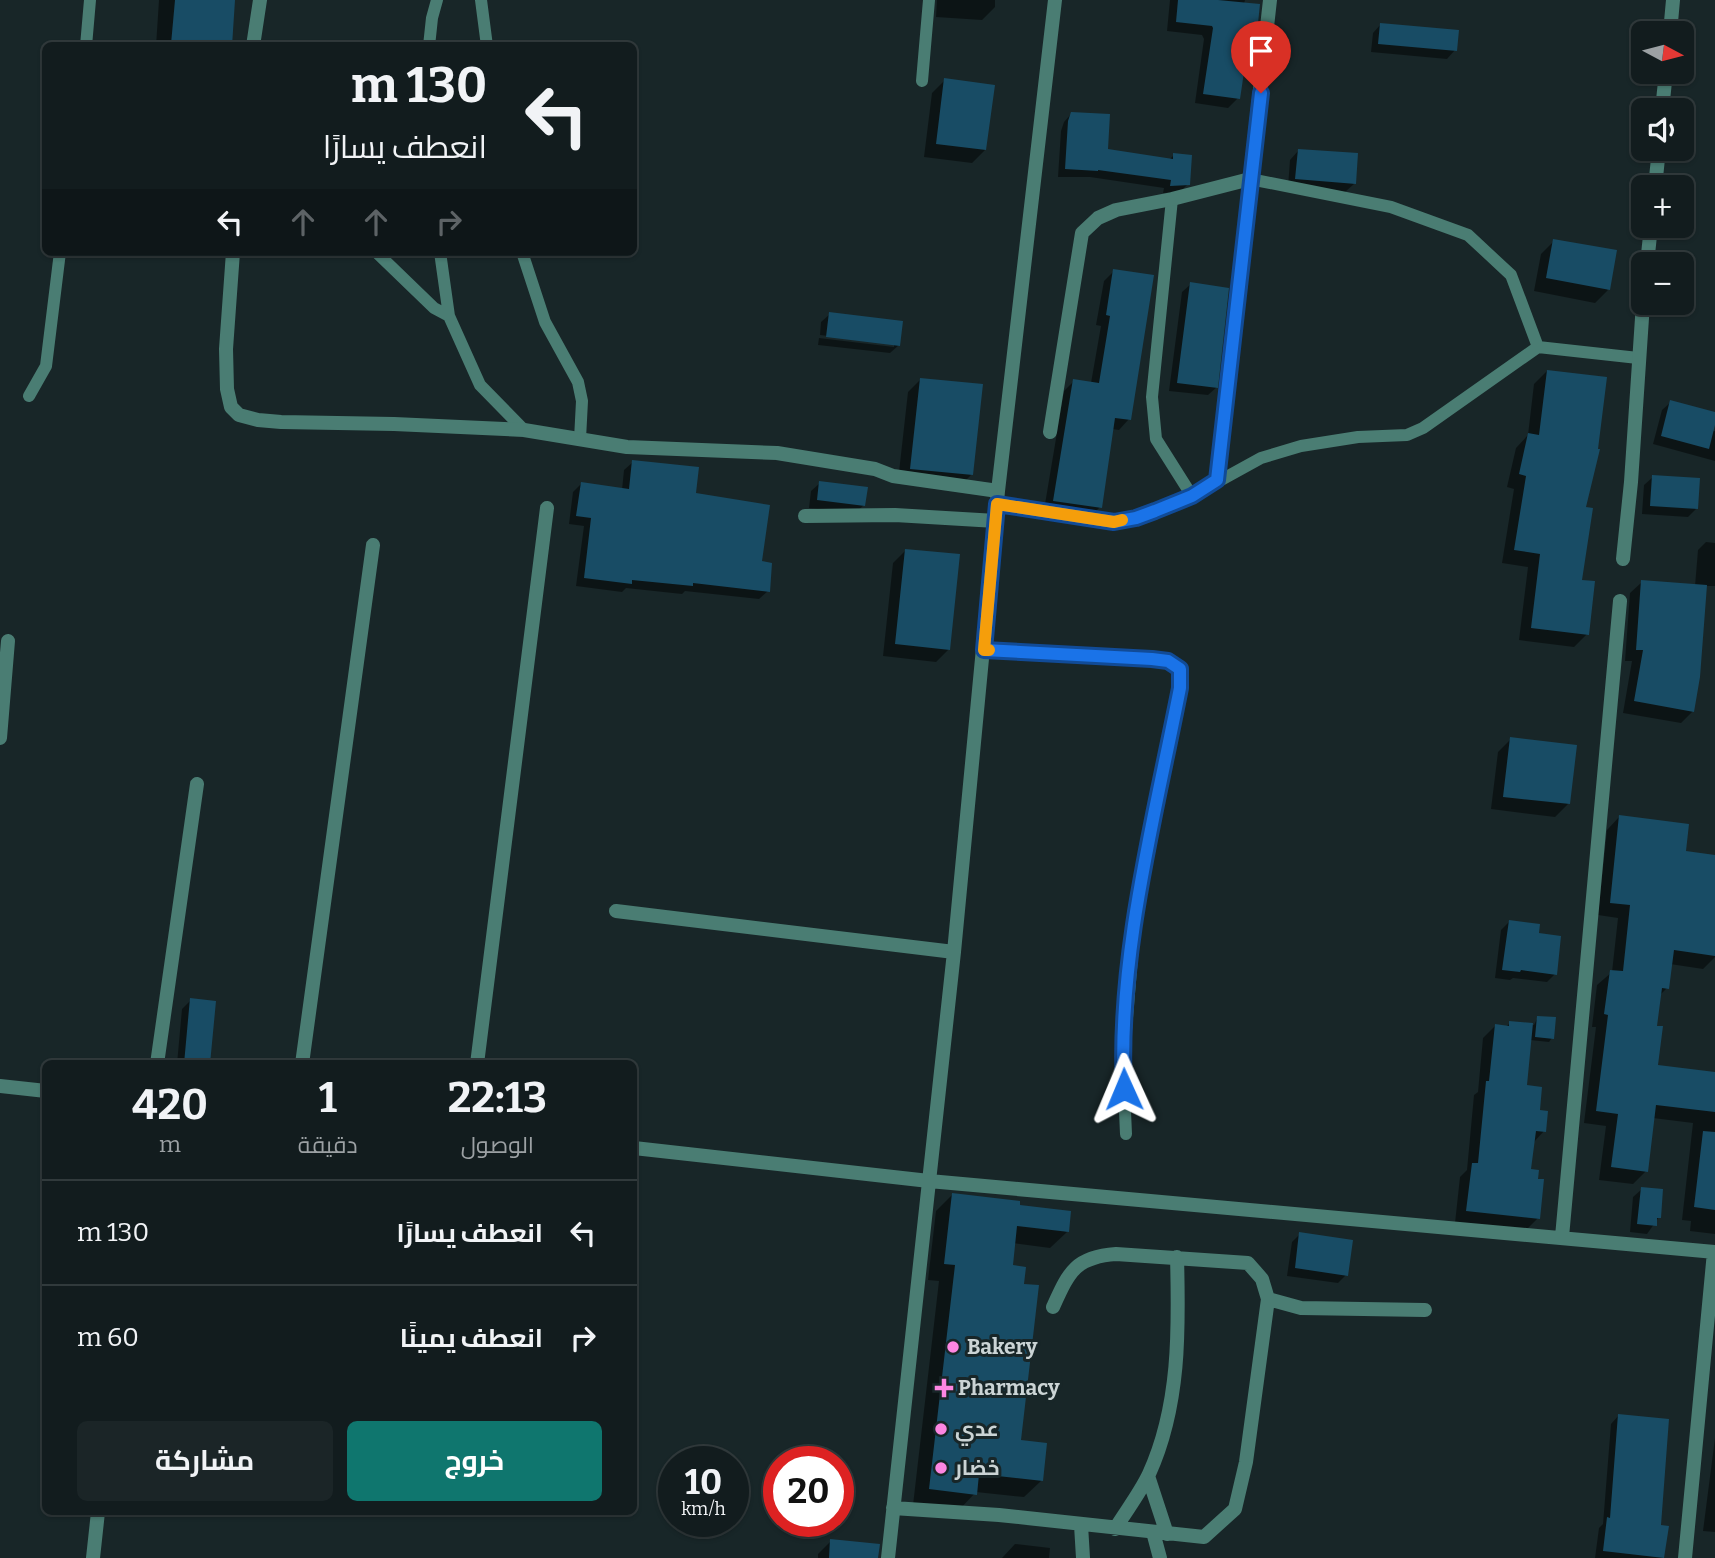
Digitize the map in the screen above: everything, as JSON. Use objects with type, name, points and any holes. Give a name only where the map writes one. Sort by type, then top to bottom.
[{"type":"street","points":[[254,42],[260,0]]},
{"type":"street","points":[[888,1558],[954,952],[998,498],[1055,0]]},
{"type":"street","points":[[1050,432],[1082,233],[1098,218],[1116,210],[1250,179],[1270,0]]},
{"type":"street","points":[[1671,21],[1673,0]]},
{"type":"street","points":[[233,256],[226,349],[227,389],[231,407],[239,415],[281,422],[524,430],[627,447],[777,453],[875,469],[893,476],[998,498]]},
{"type":"street","points":[[1623,559],[1642,315]]},
{"type":"street","points":[[478,1060],[548,508]]},
{"type":"street","points":[[805,516],[895,515],[996,521]]},
{"type":"street","points":[[303,1060],[373,545]]},
{"type":"street","points":[[1562,1237],[1620,601]]},
{"type":"street","points":[[0,738],[8,641]]},
{"type":"street","points":[[158,1060],[197,785]]},
{"type":"street","points":[[616,911],[954,952]]},
{"type":"street","points":[[0,1086],[42,1091]]},
{"type":"street","points":[[637,1148],[929,1181],[1715,1252],[1685,1558]]},
{"type":"street","points":[[893,1508],[999,1515],[1204,1537],[1235,1510],[1246,1462],[1268,1299],[1262,1279],[1248,1263],[1177,1257],[1101,1255],[1082,1262],[1067,1276],[1053,1307]]},
{"type":"street","points":[[1115,1529],[1148,1476],[1170,1415],[1179,1327],[1177,1257]]},
{"type":"street","points":[[1268,1299],[1301,1308],[1425,1310]]},
{"type":"street","points":[[1148,1476],[1160,1533],[1159,1558]]},
{"type":"street","points":[[93,1558],[98,1515]]},
{"type":"street","points":[[1081,1525],[1083,1558]]},
{"type":"lane","points":[[86,42],[90,0]]},
{"type":"lane","points":[[429,42],[437,0]]},
{"type":"lane","points":[[481,0],[486,42]]},
{"type":"lane","points":[[922,81],[929,0]]},
{"type":"lane","points":[[1217,480],[1250,179],[1391,208],[1468,235],[1511,275],[1538,347]]},
{"type":"lane","points":[[1172,199],[1152,397],[1156,439],[1192,496]]},
{"type":"lane","points":[[29,396],[46,366],[60,256]]},
{"type":"lane","points":[[380,256],[433,308],[449,316]]},
{"type":"lane","points":[[441,256],[449,316],[480,385],[524,430]]},
{"type":"lane","points":[[523,256],[545,322],[578,382],[582,401],[580,439]]},
{"type":"lane","points":[[998,498],[1114,522],[1136,518],[1192,496],[1261,458],[1301,446],[1358,437],[1407,435],[1423,428],[1538,347],[1638,358]]},
{"type":"lane","points":[[984,650],[1152,659],[1168,661],[1180,669],[1180,688],[1136,909],[1123,1066],[1126,1134]]},
{"type":"building","points":[[175,0],[235,0],[232,42],[171,42]]},
{"type":"building","points":[[1178,0],[1260,4],[1257,33],[1250,32],[1240,99],[1203,94],[1213,28],[1176,22]]},
{"type":"building","points":[[1380,23],[1459,30],[1457,51],[1378,44]]},
{"type":"building","points":[[944,78],[995,85],[986,150],[936,144]]},
{"type":"building","points":[[1071,112],[1110,114],[1108,149],[1173,159],[1173,153],[1192,155],[1190,185],[1170,186],[1171,180],[1098,170],[1065,169]]},
{"type":"building","points":[[1298,149],[1358,153],[1356,184],[1295,179]]},
{"type":"building","points":[[1553,239],[1617,250],[1610,290],[1546,278]]},
{"type":"building","points":[[1113,269],[1154,275],[1131,420],[1115,418],[1102,508],[1053,501],[1073,379],[1099,383],[1110,316],[1106,315]]},
{"type":"building","points":[[1190,282],[1229,288],[1218,388],[1177,383]]},
{"type":"building","points":[[829,312],[903,321],[900,346],[826,337]]},
{"type":"building","points":[[1547,370],[1607,377],[1600,449],[1586,507],[1593,508],[1582,580],[1595,581],[1589,635],[1531,628],[1540,554],[1514,550],[1526,476],[1519,474],[1528,433],[1539,435]]},
{"type":"building","points":[[920,378],[983,384],[973,475],[910,469]]},
{"type":"building","points":[[1670,400],[1715,412],[1709,449],[1661,436]]},
{"type":"building","points":[[632,460],[699,467],[696,493],[770,505],[762,561],[772,563],[770,592],[693,583],[693,586],[632,580],[632,584],[584,578],[591,518],[576,516],[581,482],[629,489]]},
{"type":"building","points":[[1652,475],[1700,478],[1698,509],[1650,506]]},
{"type":"building","points":[[819,481],[868,487],[865,506],[817,500]]},
{"type":"building","points":[[905,549],[960,554],[950,650],[895,644]]},
{"type":"building","points":[[1641,580],[1707,585],[1700,677],[1694,712],[1634,701],[1643,650],[1636,650]]},
{"type":"building","points":[[1510,737],[1577,745],[1570,804],[1503,797]]},
{"type":"building","points":[[1619,815],[1689,824],[1686,851],[1715,855],[1715,956],[1674,950],[1669,989],[1662,988],[1657,1026],[1663,1026],[1658,1065],[1715,1072],[1715,1112],[1656,1105],[1648,1172],[1611,1167],[1618,1114],[1596,1111],[1608,1015],[1604,1014],[1610,970],[1623,971],[1630,905],[1610,903]]},
{"type":"building","points":[[1509,920],[1540,924],[1539,933],[1561,936],[1557,975],[1502,970]]},
{"type":"building","points":[[190,998],[216,1001],[210,1060],[184,1060]]},
{"type":"building","points":[[1537,1016],[1556,1017],[1554,1039],[1535,1037]]},
{"type":"building","points":[[1509,1021],[1533,1023],[1527,1085],[1542,1087],[1540,1110],[1548,1111],[1546,1132],[1536,1131],[1531,1169],[1539,1170],[1538,1179],[1544,1179],[1540,1219],[1466,1211],[1472,1163],[1478,1163],[1495,1024],[1509,1026]]},
{"type":"building","points":[[1703,1131],[1715,1132],[1715,1210],[1694,1207]]},
{"type":"building","points":[[1641,1187],[1663,1189],[1661,1218],[1657,1218],[1657,1226],[1637,1224]]},
{"type":"building","points":[[952,1193],[1020,1201],[1020,1205],[1071,1211],[1069,1232],[1017,1226],[1013,1265],[1026,1267],[1024,1284],[1039,1285],[1021,1440],[1047,1443],[1043,1481],[979,1474],[977,1495],[929,1489],[955,1265],[944,1264]]},
{"type":"building","points":[[1299,1232],[1353,1240],[1348,1276],[1295,1268]]},
{"type":"building","points":[[1618,1414],[1669,1419],[1661,1525],[1669,1526],[1664,1558],[1603,1551],[1607,1517],[1610,1518]]},
{"type":"building","points":[[830,1539],[880,1544],[878,1558],[829,1558]]},
{"type":"slow traffic","points":[[989,650],[984,650],[997,504],[1114,522],[1122,520]]},
{"type":"place","name":"Bakery","points":[[953,1347]]},
{"type":"place","name":"Pharmacy","points":[[944,1388]]},
{"type":"place","name":"عدي","points":[[941,1429]]},
{"type":"place","name":"خضار","points":[[941,1468]]},
{"type":"route","points":[[1124,1089],[1127,994],[1136,909],[1180,688],[1180,669],[1168,661],[1152,659],[984,650],[997,504],[1114,522],[1136,518],[1192,496],[1217,480],[1261,93]]}]
